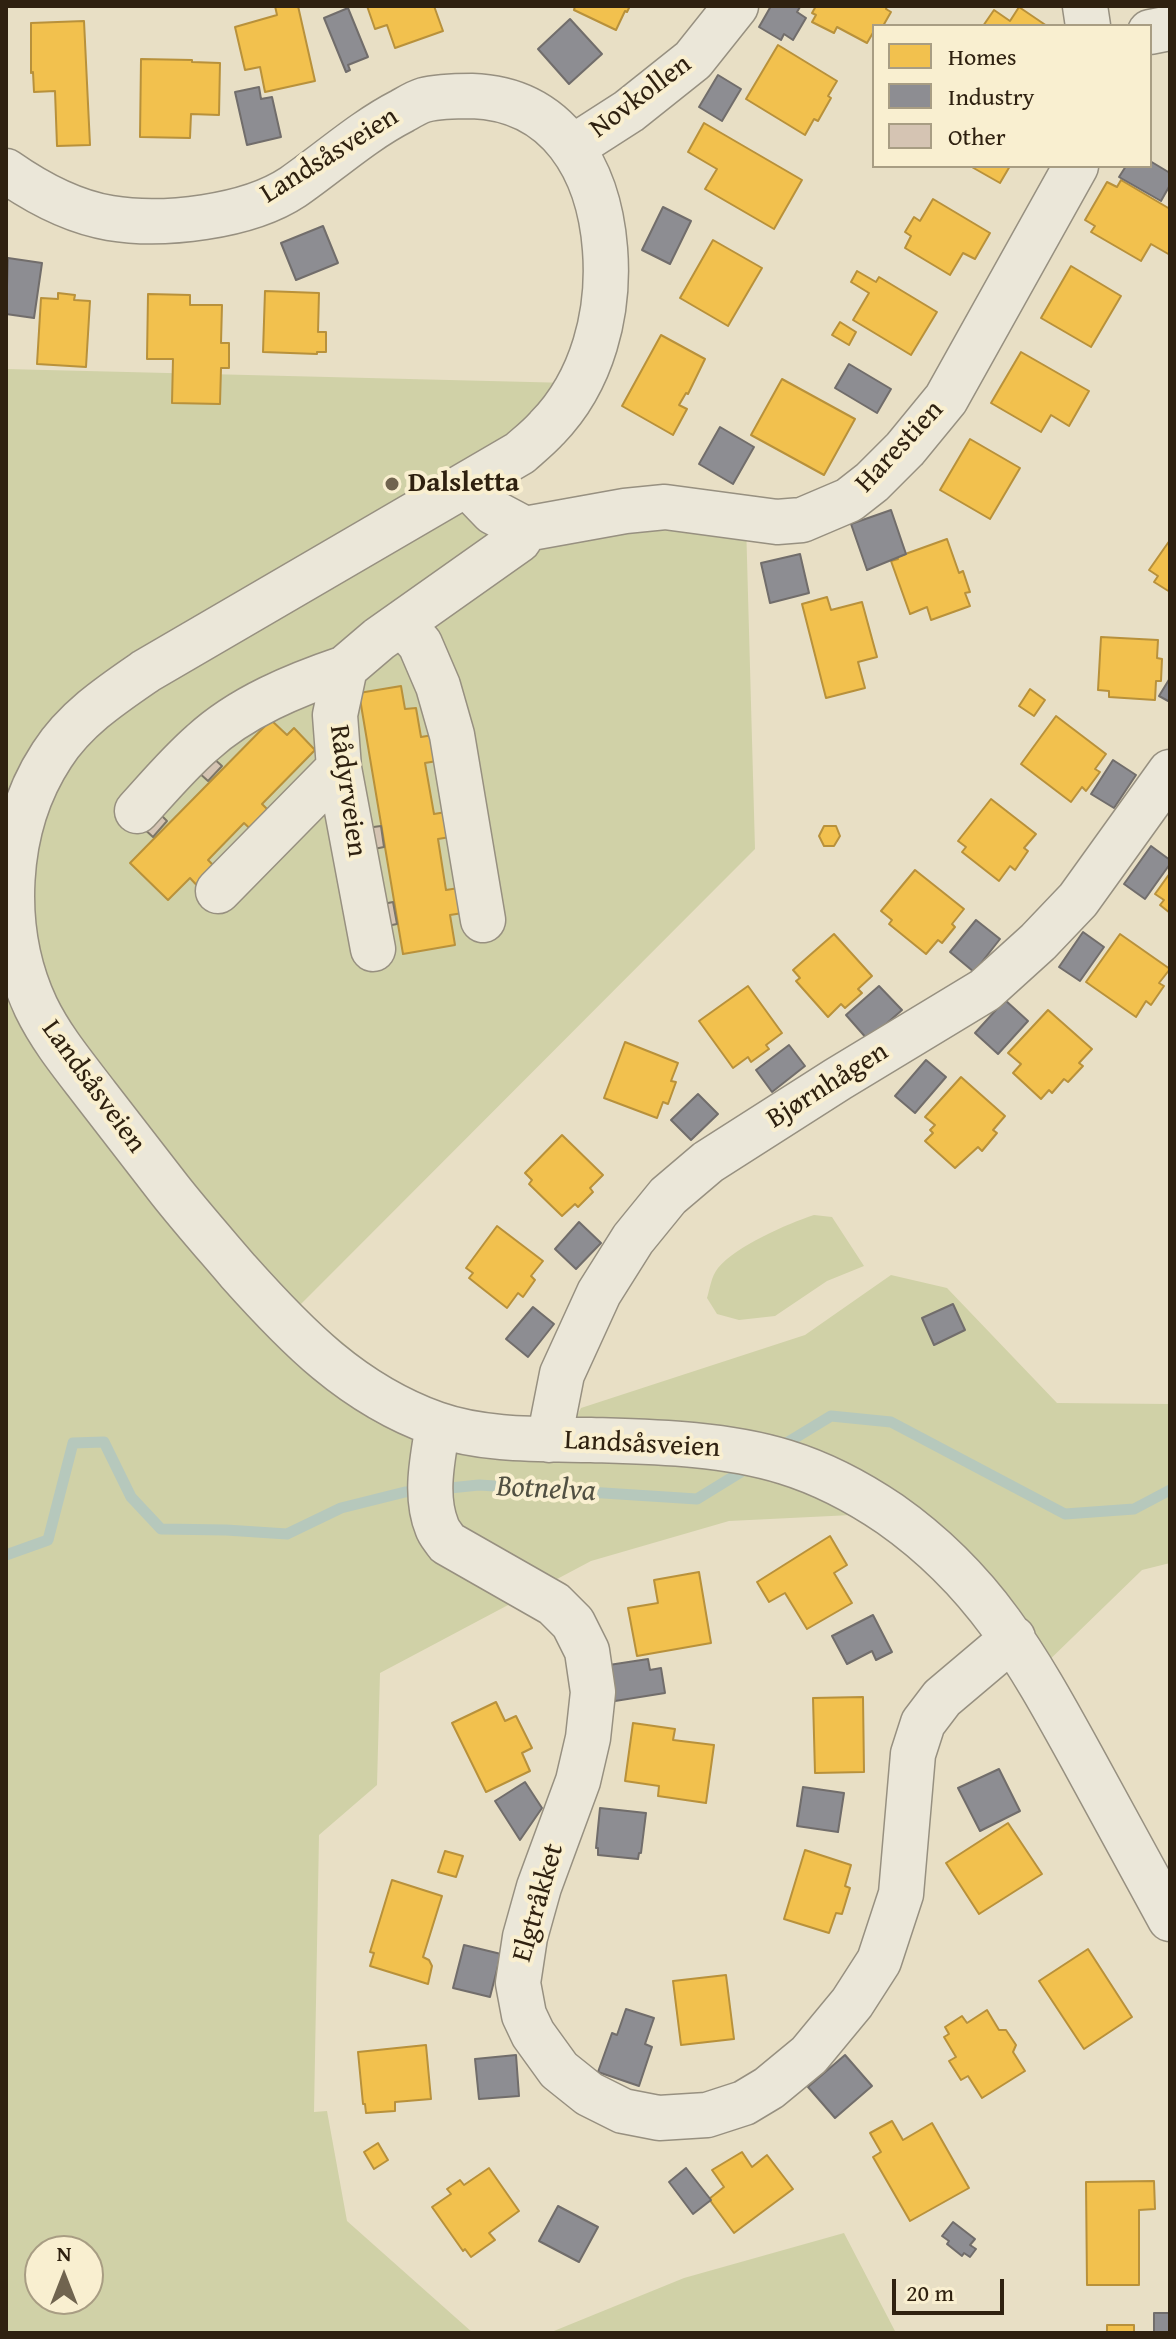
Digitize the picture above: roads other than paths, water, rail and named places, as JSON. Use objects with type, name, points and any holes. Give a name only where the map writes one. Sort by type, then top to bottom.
[{"type":"street","name":"Novkollen","points":[[573,147],[674,77],[693,60],[736,6]]},
{"type":"street","name":"Landsåsveien","points":[[6,171],[31,189],[110,218],[161,221],[210,217],[252,205],[289,189],[387,118],[424,100],[458,96],[491,97],[520,106],[544,120],[573,147],[595,192],[603,222],[606,261],[598,335],[589,363],[573,392],[549,426],[520,453],[157,665],[111,694],[78,722],[51,755],[21,826],[11,873],[11,950],[38,1010],[61,1049],[187,1212],[279,1318],[344,1376],[384,1401],[438,1425],[476,1433],[549,1440],[676,1443],[785,1462],[828,1479],[884,1510],[930,1543],[971,1584],[1013,1638],[1170,1919]]},
{"type":"street","name":"Harestien","points":[[525,529],[665,507],[777,522],[802,520],[849,500],[905,449],[946,399],[1075,168]]},
{"type":"street","points":[[137,811],[203,742],[233,718],[312,679],[345,668],[379,639],[519,540],[525,529],[493,512],[467,485]]},
{"type":"street","points":[[402,624],[420,644],[438,686],[452,735],[483,920]]},
{"type":"street","name":"Rådyrveien","points":[[345,668],[335,715],[339,768],[373,949]]},
{"type":"street","points":[[218,891],[339,768]]},
{"type":"street","name":"Bjørnhågen","points":[[549,1440],[562,1374],[599,1293],[633,1239],[668,1196],[708,1162],[985,990],[1078,900],[1170,772]]},
{"type":"street","name":"Elgtråkket","points":[[438,1425],[431,1477],[437,1528],[447,1543],[554,1604],[573,1623],[587,1651],[593,1692],[588,1738],[578,1781],[532,1912],[518,1983],[524,2015],[533,2034],[559,2070],[589,2094],[623,2111],[659,2118],[707,2115],[744,2103],[769,2088],[809,2055],[835,2024],[879,1961],[901,1894],[913,1754],[923,1723],[942,1698],[1013,1638]]},
{"type":"waterway","name":"Botnelva","points":[[780,1447],[831,1416],[891,1422],[1065,1514],[1134,1509],[1170,1490]]},
{"type":"waterway","name":"Botnelva","points":[[6,1555],[48,1540],[73,1443],[104,1442],[131,1497],[161,1529],[287,1534],[341,1508],[405,1492],[423,1491]]},
{"type":"waterway","name":"Botnelva","points":[[440,1489],[479,1485],[697,1499],[749,1467]]},
{"type":"place","name":"Dalsletta","points":[[392,484]]}]
